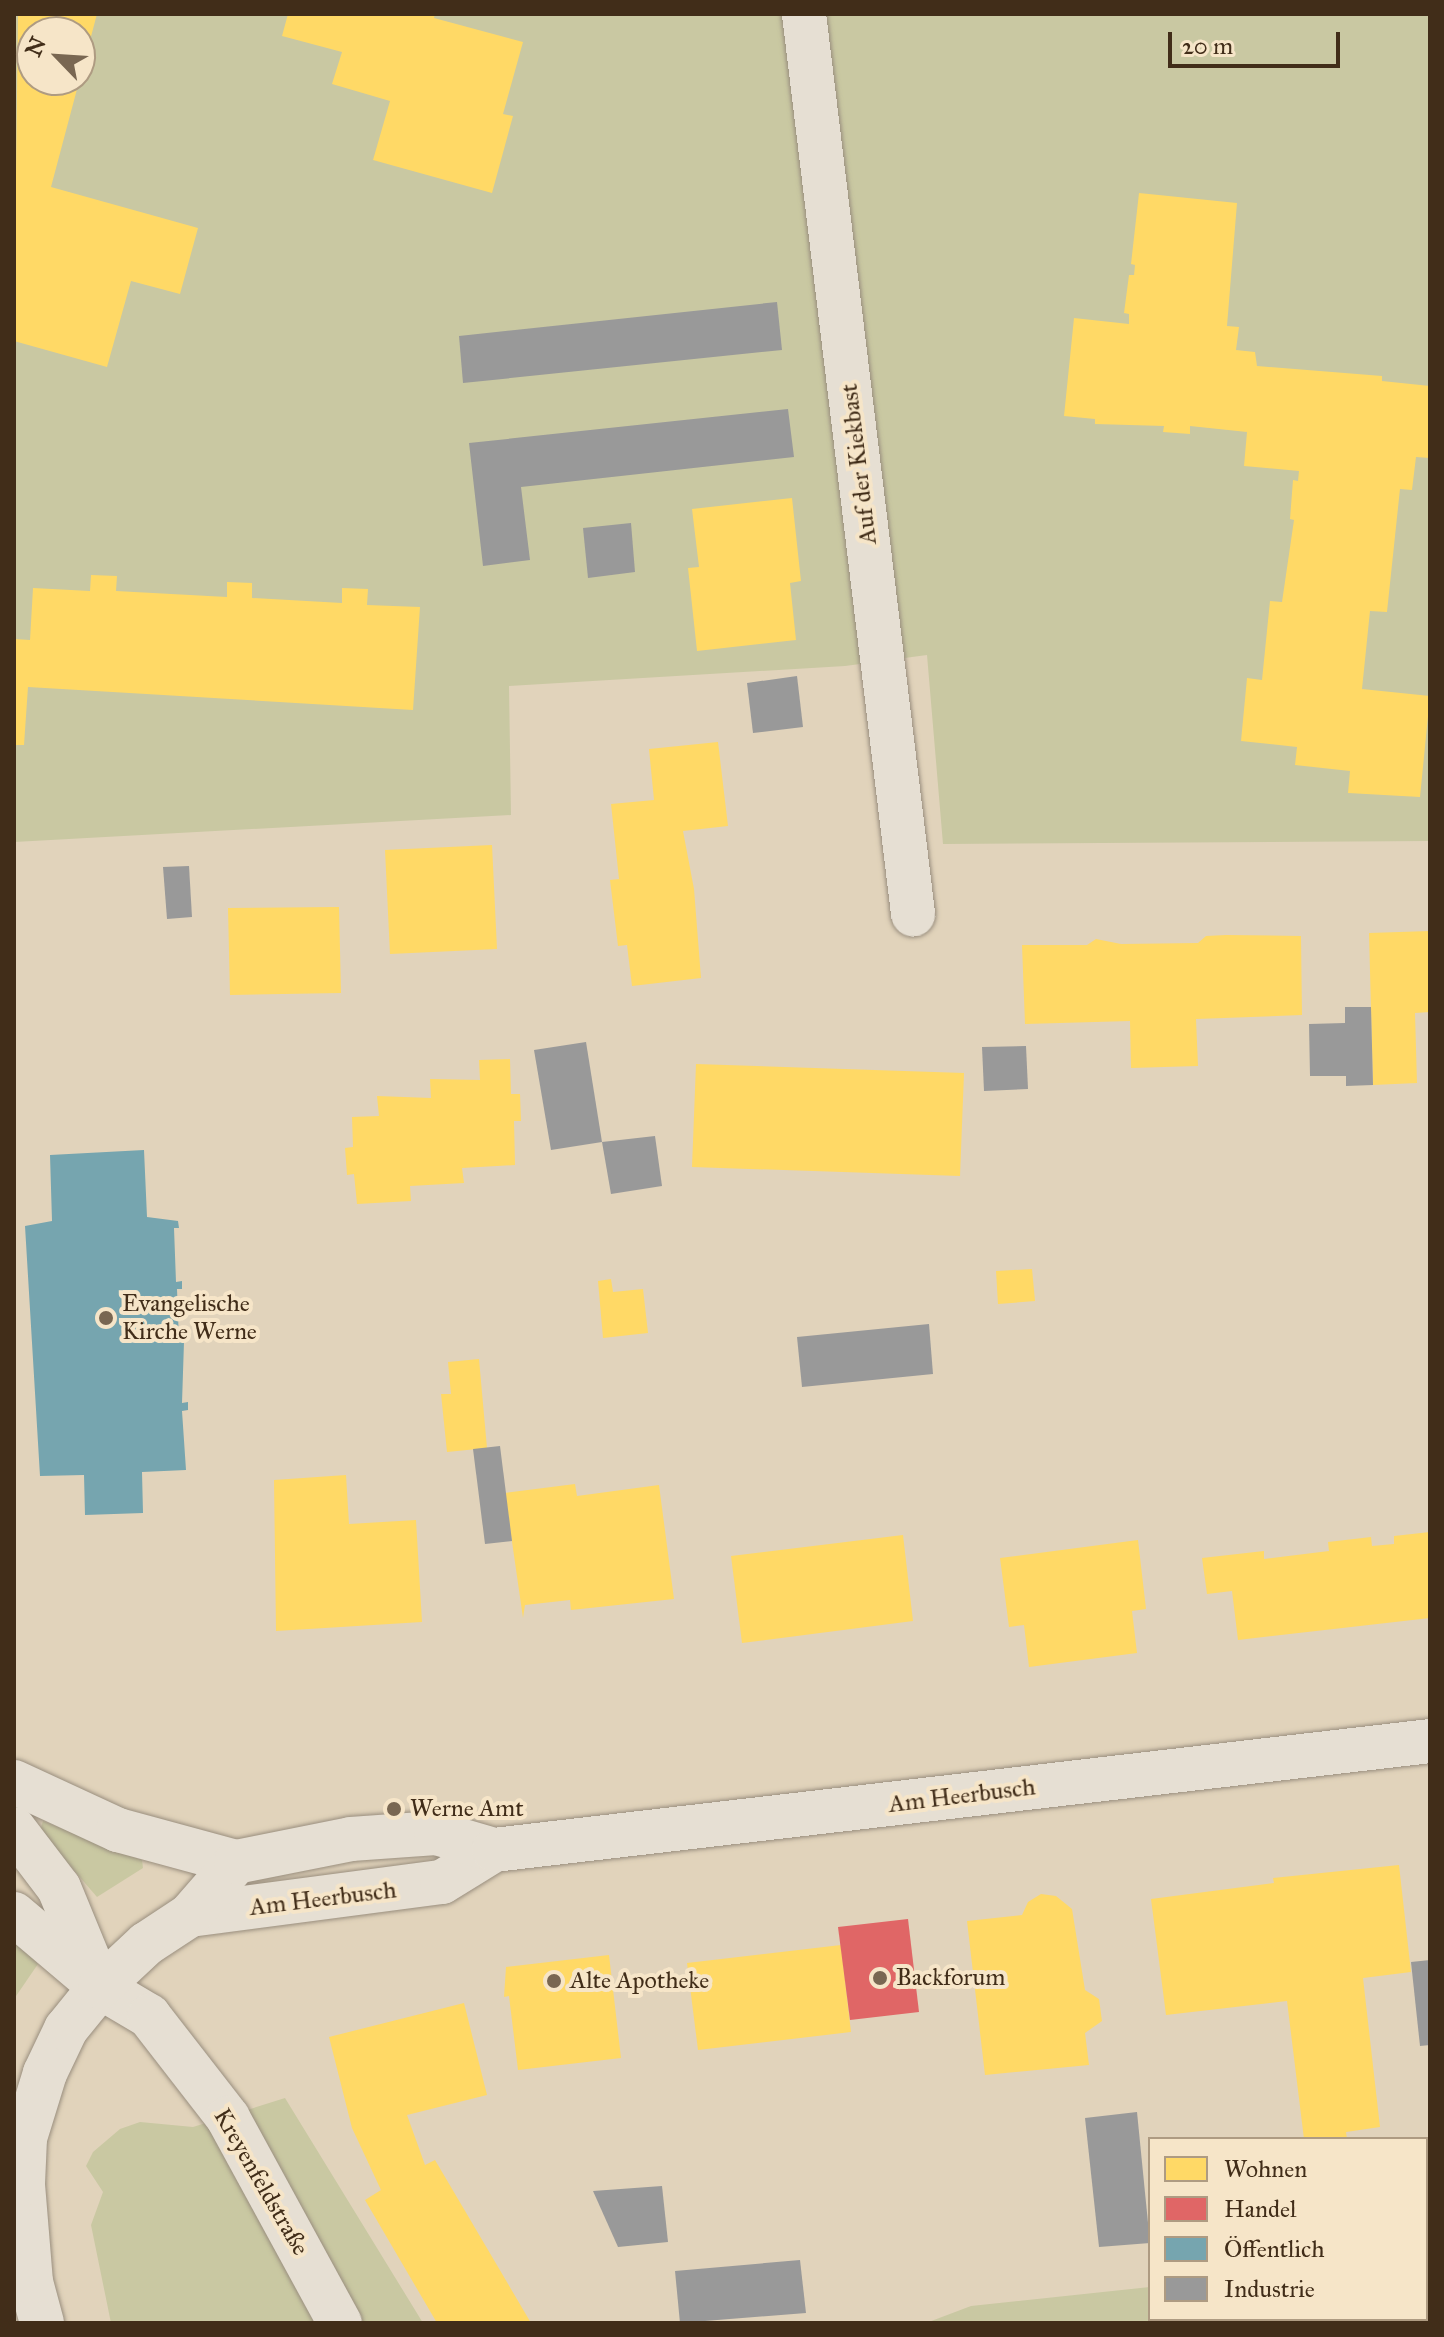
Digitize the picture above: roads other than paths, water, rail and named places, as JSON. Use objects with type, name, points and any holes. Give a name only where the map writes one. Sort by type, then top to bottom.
[{"type":"street","name":"Auf der Kiekbast","points":[[804,14],[913,914]]},
{"type":"street","name":"Am Heerbusch","points":[[42,2323],[31,2282],[19,2186],[19,2121],[66,2029],[100,1987],[146,1944],[190,1915],[236,1862],[351,1839],[436,1833],[494,1850],[1430,1741]]},
{"type":"street","points":[[14,1782],[118,1830],[236,1862]]},
{"type":"street","points":[[14,1829],[59,1888],[100,1987]]},
{"type":"street","name":"Am Heerbusch","points":[[190,1915],[442,1882],[494,1850]]},
{"type":"street","name":"Kreyenfeldstraße","points":[[14,1914],[100,1987],[149,2016],[228,2118],[340,2323]]},
{"type":"place","name":"Evangelische Kirche Werne","points":[[106,1318]]},
{"type":"place","name":"Werne Amt","points":[[394,1809]]},
{"type":"place","name":"Backforum","points":[[880,1978]]},
{"type":"place","name":"Alte Apotheke","points":[[554,1981]]}]
